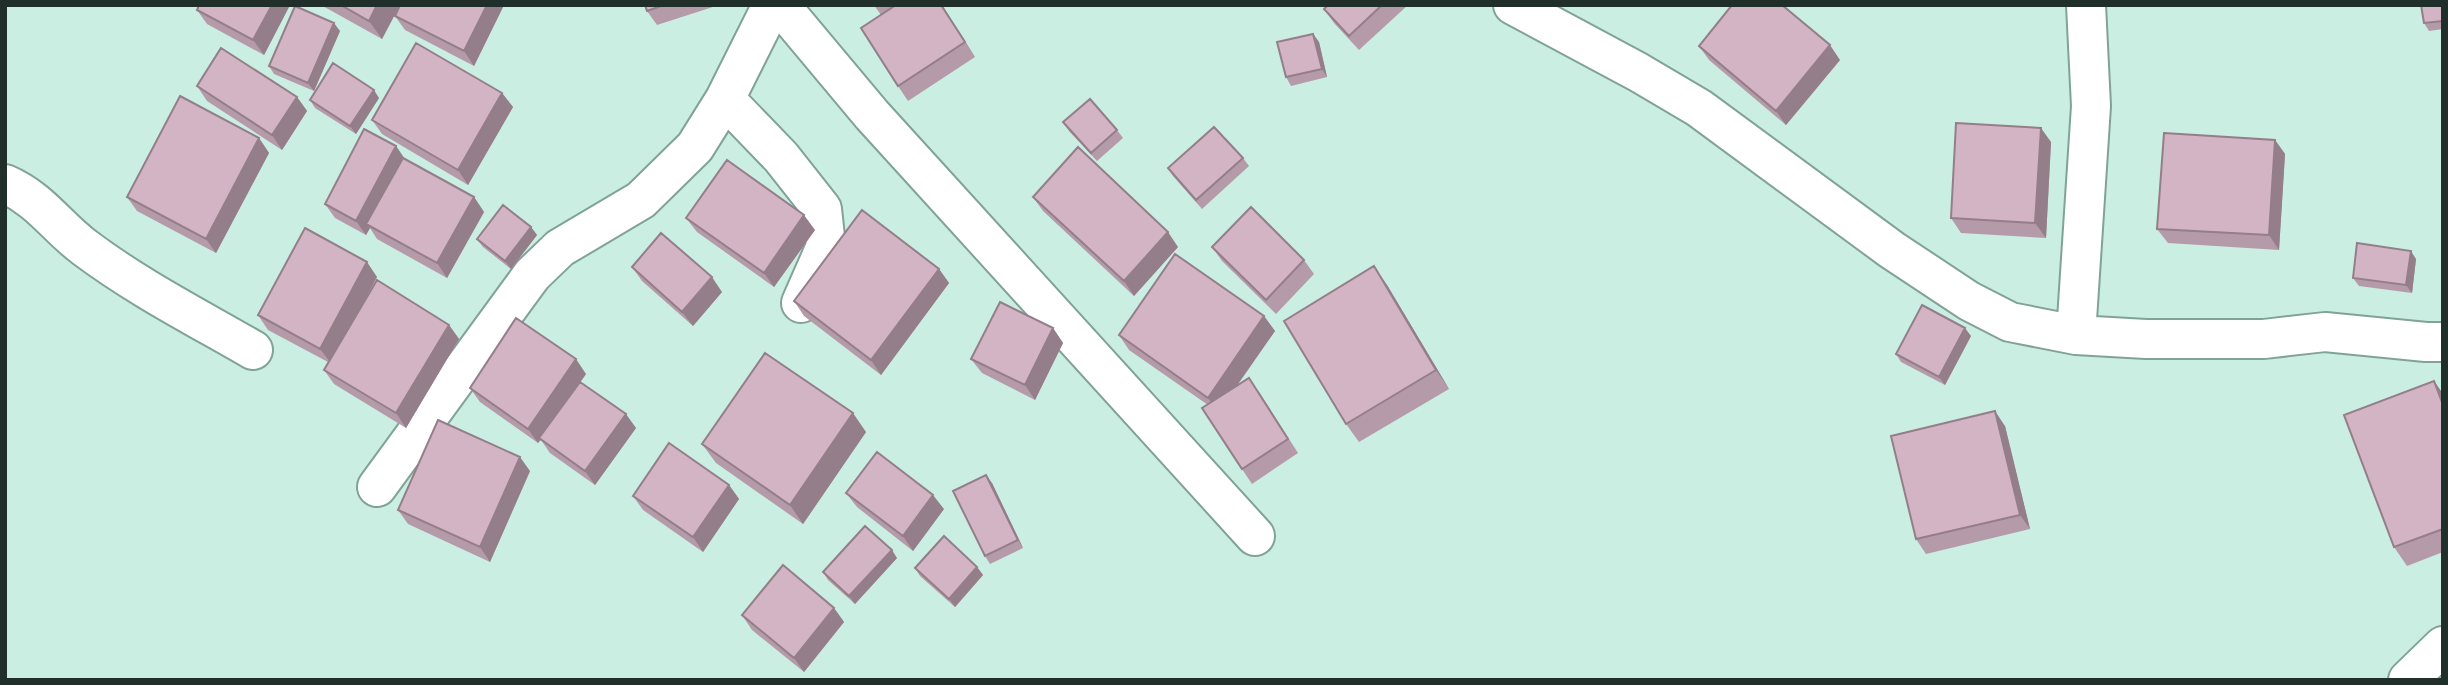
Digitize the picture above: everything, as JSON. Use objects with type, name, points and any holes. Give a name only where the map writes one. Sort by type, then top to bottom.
[{"type":"street","points":[[377,487],[532,275],[560,248],[641,200],[695,147],[725,99],[772,5]]},
{"type":"street","points":[[780,5],[872,115],[1255,536]]},
{"type":"street","points":[[1513,5],[1699,108],[1892,250],[1969,301],[2010,322],[2076,335],[2146,339],[2264,339],[2325,332],[2443,342]]},
{"type":"street","points":[[2076,335],[2091,106],[2086,5]]},
{"type":"street","points":[[725,99],[780,157],[822,209],[826,246],[801,303]]},
{"type":"street","points":[[5,184],[21,191],[48,211],[81,244],[132,281],[253,350]]},
{"type":"street","points":[[2408,680],[2443,646]]},
{"type":"building","points":[[199,5],[272,5],[253,40],[197,10]]},
{"type":"building","points":[[341,5],[377,5],[369,21]]},
{"type":"building","points":[[400,5],[487,5],[464,51],[395,16]]},
{"type":"building","points":[[645,5],[664,5],[647,11]]},
{"type":"building","points":[[896,5],[941,5],[965,42],[898,86],[861,28]]},
{"type":"building","points":[[1328,5],[1382,5],[1349,36],[1324,9]]},
{"type":"building","points":[[1732,5],[1782,5],[1830,45],[1776,111],[1699,46]]},
{"type":"building","points":[[2421,5],[2443,5],[2443,21],[2424,23]]},
{"type":"building","points":[[295,6],[334,23],[308,83],[269,66]]},
{"type":"building","points":[[1313,34],[1322,69],[1286,77],[1277,42]]},
{"type":"building","points":[[416,43],[502,93],[458,170],[372,120]]},
{"type":"building","points":[[221,48],[297,97],[272,135],[197,86]]},
{"type":"building","points":[[333,63],[374,90],[350,126],[310,100]]},
{"type":"building","points":[[180,96],[259,138],[206,239],[127,197]]},
{"type":"building","points":[[1090,99],[1117,130],[1091,153],[1063,122]]},
{"type":"building","points":[[1956,123],[2041,128],[2035,223],[1951,218]]},
{"type":"building","points":[[1214,127],[1243,158],[1196,200],[1168,168]]},
{"type":"building","points":[[364,129],[396,146],[356,221],[325,204]]},
{"type":"building","points":[[2164,133],[2275,140],[2269,235],[2157,229]]},
{"type":"building","points":[[1078,147],[1168,232],[1124,281],[1033,197]]},
{"type":"building","points":[[403,158],[474,197],[437,263],[366,224]]},
{"type":"building","points":[[727,160],[804,215],[764,273],[686,218]]},
{"type":"building","points":[[503,205],[531,227],[505,261],[477,239]]},
{"type":"building","points":[[1251,207],[1304,260],[1266,300],[1212,247]]},
{"type":"building","points":[[862,210],[939,269],[871,360],[794,301]]},
{"type":"building","points":[[305,228],[367,262],[320,349],[258,315]]},
{"type":"building","points":[[661,233],[712,277],[682,312],[632,267]]},
{"type":"building","points":[[2357,243],[2411,251],[2406,285],[2353,278]]},
{"type":"building","points":[[1175,254],[1264,316],[1208,398],[1119,335]]},
{"type":"building","points":[[1374,266],[1436,370],[1346,424],[1284,321]]},
{"type":"building","points":[[377,280],[449,325],[396,413],[324,370]]},
{"type":"building","points":[[1000,302],[1053,328],[1025,385],[971,359]]},
{"type":"building","points":[[1922,305],[1965,328],[1939,377],[1896,354]]},
{"type":"building","points":[[516,318],[576,359],[528,429],[470,388]]},
{"type":"building","points":[[765,353],[853,413],[790,505],[702,444]]},
{"type":"building","points":[[1249,378],[1288,439],[1242,469],[1202,408]]},
{"type":"building","points":[[2434,381],[2443,405],[2443,529],[2394,547],[2344,415]]},
{"type":"building","points":[[580,382],[626,414],[585,471],[539,438]]},
{"type":"building","points":[[1995,411],[2020,515],[1916,539],[1891,436]]},
{"type":"building","points":[[438,420],[520,457],[480,547],[398,510]]},
{"type":"building","points":[[669,443],[729,485],[693,537],[633,496]]},
{"type":"building","points":[[877,452],[933,495],[903,536],[846,493]]},
{"type":"building","points":[[986,475],[1018,540],[985,556],[953,491]]},
{"type":"building","points":[[865,526],[892,550],[849,596],[823,572]]},
{"type":"building","points":[[944,536],[977,567],[949,599],[915,568]]},
{"type":"building","points":[[783,565],[834,608],[794,658],[742,615]]}]
